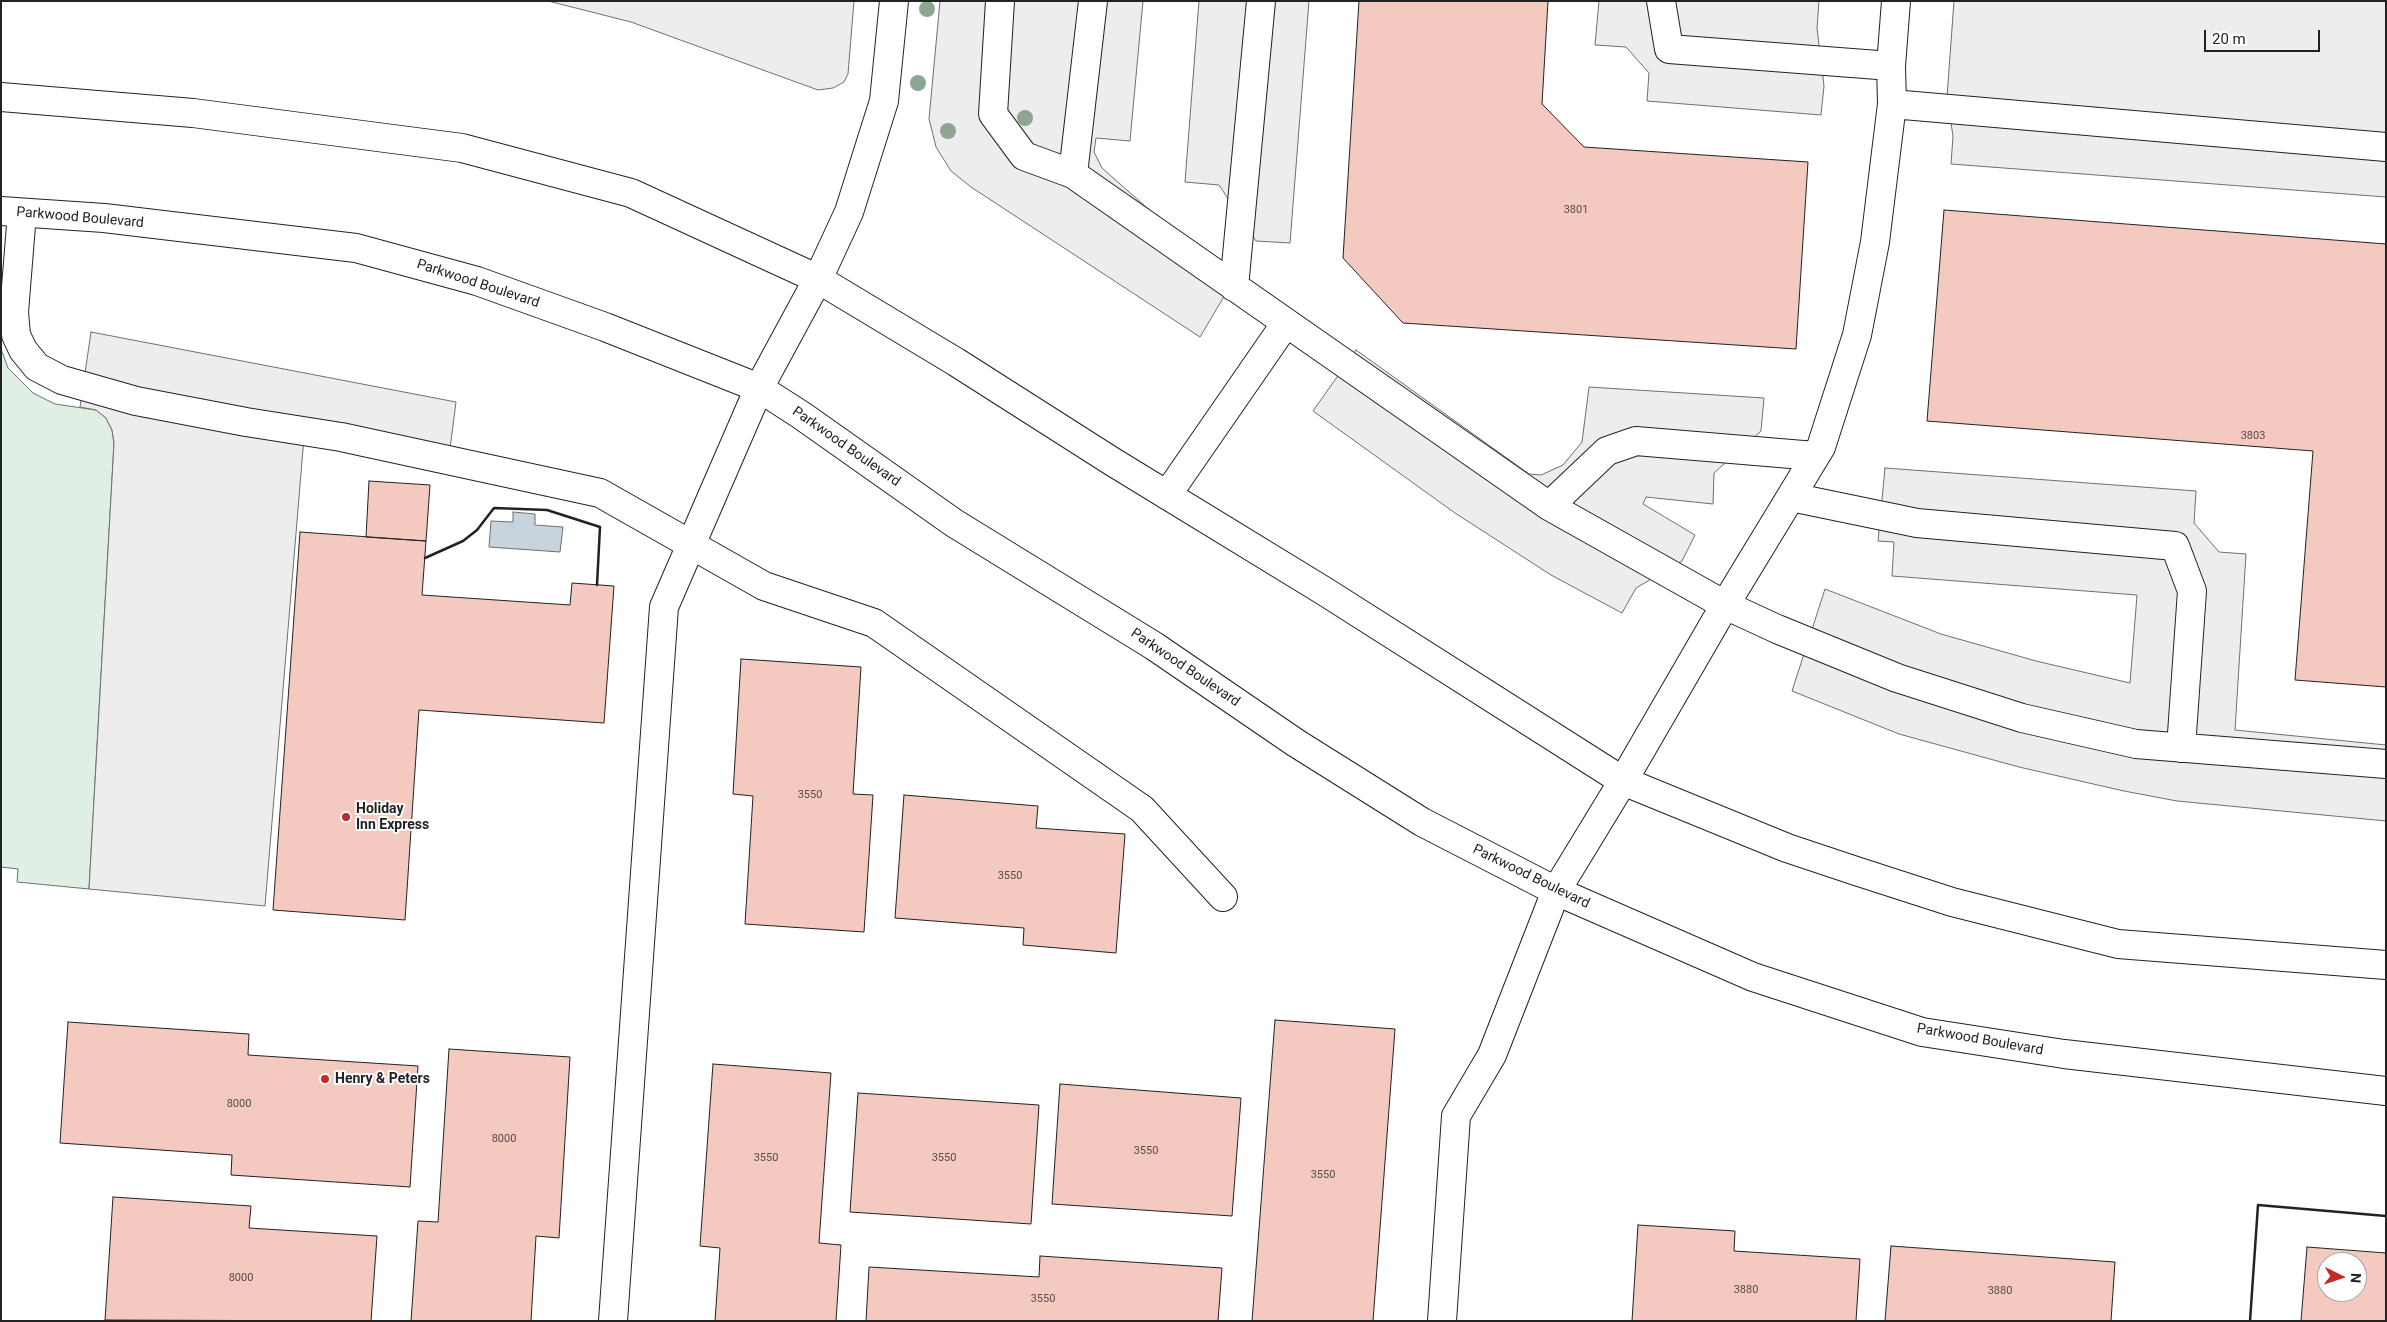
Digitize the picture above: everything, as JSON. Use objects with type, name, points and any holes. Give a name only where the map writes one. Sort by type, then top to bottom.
[{"type":"main road","points":[[614,1321],[664,607],[759,388],[818,279],[849,212],[884,101],[894,1]]},
{"type":"main road","points":[[1000,1],[993,114],[1024,156],[1073,174],[1550,506],[1725,605],[1777,629],[1897,678],[2022,718],[2136,744],[2386,764]]},
{"type":"main road","points":[[1073,174],[1094,1]]},
{"type":"main road","points":[[1234,287],[1261,1]]},
{"type":"main road","points":[[1661,1],[1669,49],[1891,66]]},
{"type":"main road","points":[[1442,1321],[1456,1116],[1492,1055],[1556,891],[1821,447],[1857,335],[1875,242],[1892,104],[1891,66],[1896,1]]},
{"type":"main road","points":[[1,97],[193,113],[462,148],[631,193],[818,279],[956,362],[1324,591],[1623,781],[1787,848],[1865,874],[1952,902],[2118,944],[2386,965]]},
{"type":"main road","points":[[1892,104],[2386,147]]},
{"type":"main road","points":[[12,212],[16,335],[36,367],[62,380],[136,401],[246,422],[341,437],[600,493],[764,586],[874,623],[1142,809],[1223,897]]},
{"type":"main road","name":"Parkwood Boulevard","points":[[12,212],[104,218],[356,248],[477,281],[605,327],[759,388],[801,415],[954,523],[1154,646],[1296,743],[1422,822],[1556,891],[1753,978],[1922,1032],[2064,1054],[2386,1091]]},
{"type":"main road","points":[[1167,495],[1286,323]]},
{"type":"main road","points":[[1550,506],[1607,451],[1636,441],[1815,456]]},
{"type":"main road","points":[[1791,497],[1918,524],[2175,546],[2192,591],[2181,748]]},
{"type":"green space","points":[[1,349],[8,368],[33,393],[55,404],[96,410],[106,418],[112,430],[114,443],[89,889],[17,882],[18,869],[1,867]]},
{"type":"shaded area","points":[[548,1],[854,1],[848,74],[844,82],[833,88],[818,90],[631,22]]},
{"type":"shaded area","points":[[940,1],[1143,1],[1130,141],[1096,138],[1094,152],[1102,168],[1232,283],[1200,337],[971,187],[951,171],[936,147],[929,119]]},
{"type":"shaded area","points":[[1199,1],[1309,1],[1290,243],[1256,241],[1219,185],[1185,182]]},
{"type":"shaded area","points":[[1599,1],[1819,1],[1817,28],[1824,86],[1821,115],[1647,101],[1649,73],[1626,47],[1595,45]]},
{"type":"shaded area","points":[[1954,1],[2386,1],[2386,197],[1951,164],[1953,136],[1947,97]]},
{"type":"shaded area","points":[[91,332],[456,402],[448,464],[304,437],[265,906],[89,889],[114,443],[112,430],[106,418],[96,410],[80,407]]},
{"type":"shaded area","points":[[1356,350],[1529,474],[1541,475],[1563,465],[1582,442],[1589,387],[1764,398],[1761,431],[1714,473],[1713,504],[1646,497],[1643,504],[1695,535],[1682,561],[1636,588],[1622,613],[1551,575],[1455,513],[1313,411]]},
{"type":"shaded area","points":[[1885,468],[2196,491],[2194,523],[2219,552],[2246,554],[2235,730],[2386,745],[2386,821],[2177,801],[2124,791],[2019,767],[1899,734],[1792,691],[1825,589],[1941,634],[2036,661],[2130,683],[2137,595],[1892,576],[1894,542],[1878,541]]},
{"type":"shaded area","points":[[513,512],[535,514],[535,525],[563,527],[560,552],[489,547],[491,521],[513,522]]},
{"type":"building","points":[[1359,1],[1548,1],[1542,104],[1584,147],[1808,162],[1796,349],[1403,323],[1343,258]]},
{"type":"building","points":[[1944,210],[2386,244],[2386,687],[2295,680],[2313,451],[1927,421]]},
{"type":"building","points":[[369,481],[430,485],[426,541],[366,537]]},
{"type":"building","name":"Holiday Inn Express","points":[[300,532],[426,541],[422,595],[570,605],[572,583],[614,586],[604,723],[419,710],[405,920],[273,910]]},
{"type":"building","points":[[741,659],[861,667],[853,794],[873,795],[864,932],[745,924],[753,796],[733,794]]},
{"type":"building","points":[[904,795],[1038,806],[1036,828],[1125,834],[1116,953],[1023,945],[1024,928],[895,918]]},
{"type":"building","points":[[1275,1020],[1395,1029],[1373,1321],[1252,1321]]},
{"type":"building","points":[[68,1022],[249,1034],[248,1055],[418,1066],[410,1187],[231,1175],[232,1155],[60,1143]]},
{"type":"building","points":[[449,1049],[570,1057],[559,1238],[536,1236],[531,1321],[411,1321],[418,1221],[438,1222]]},
{"type":"building","points":[[713,1064],[831,1073],[819,1243],[841,1245],[836,1321],[715,1321],[720,1248],[700,1246]]},
{"type":"building","points":[[1060,1084],[1241,1098],[1232,1216],[1052,1204]]},
{"type":"building","points":[[858,1093],[1039,1105],[1031,1224],[850,1212]]},
{"type":"building","points":[[113,1197],[251,1206],[249,1228],[377,1236],[371,1321],[105,1320]]},
{"type":"building","points":[[1638,1225],[1735,1231],[1734,1251],[1860,1259],[1856,1321],[1632,1321]]},
{"type":"building","points":[[1891,1246],[2115,1262],[2111,1321],[1885,1321]]},
{"type":"building","points":[[2307,1247],[2386,1253],[2386,1321],[2301,1321]]},
{"type":"building","points":[[1040,1256],[1222,1268],[1218,1321],[866,1321],[869,1267],[1039,1277]]},
{"type":"wall","points":[[425,558],[463,541],[477,530],[494,508],[547,510],[600,527],[597,585]]},
{"type":"wall","points":[[2250,1321],[2258,1205],[2386,1216]]},
{"type":"place","name":"Holiday Inn Express","points":[[346,817]]},
{"type":"place","name":"Henry & Peters","points":[[325,1079]]}]
